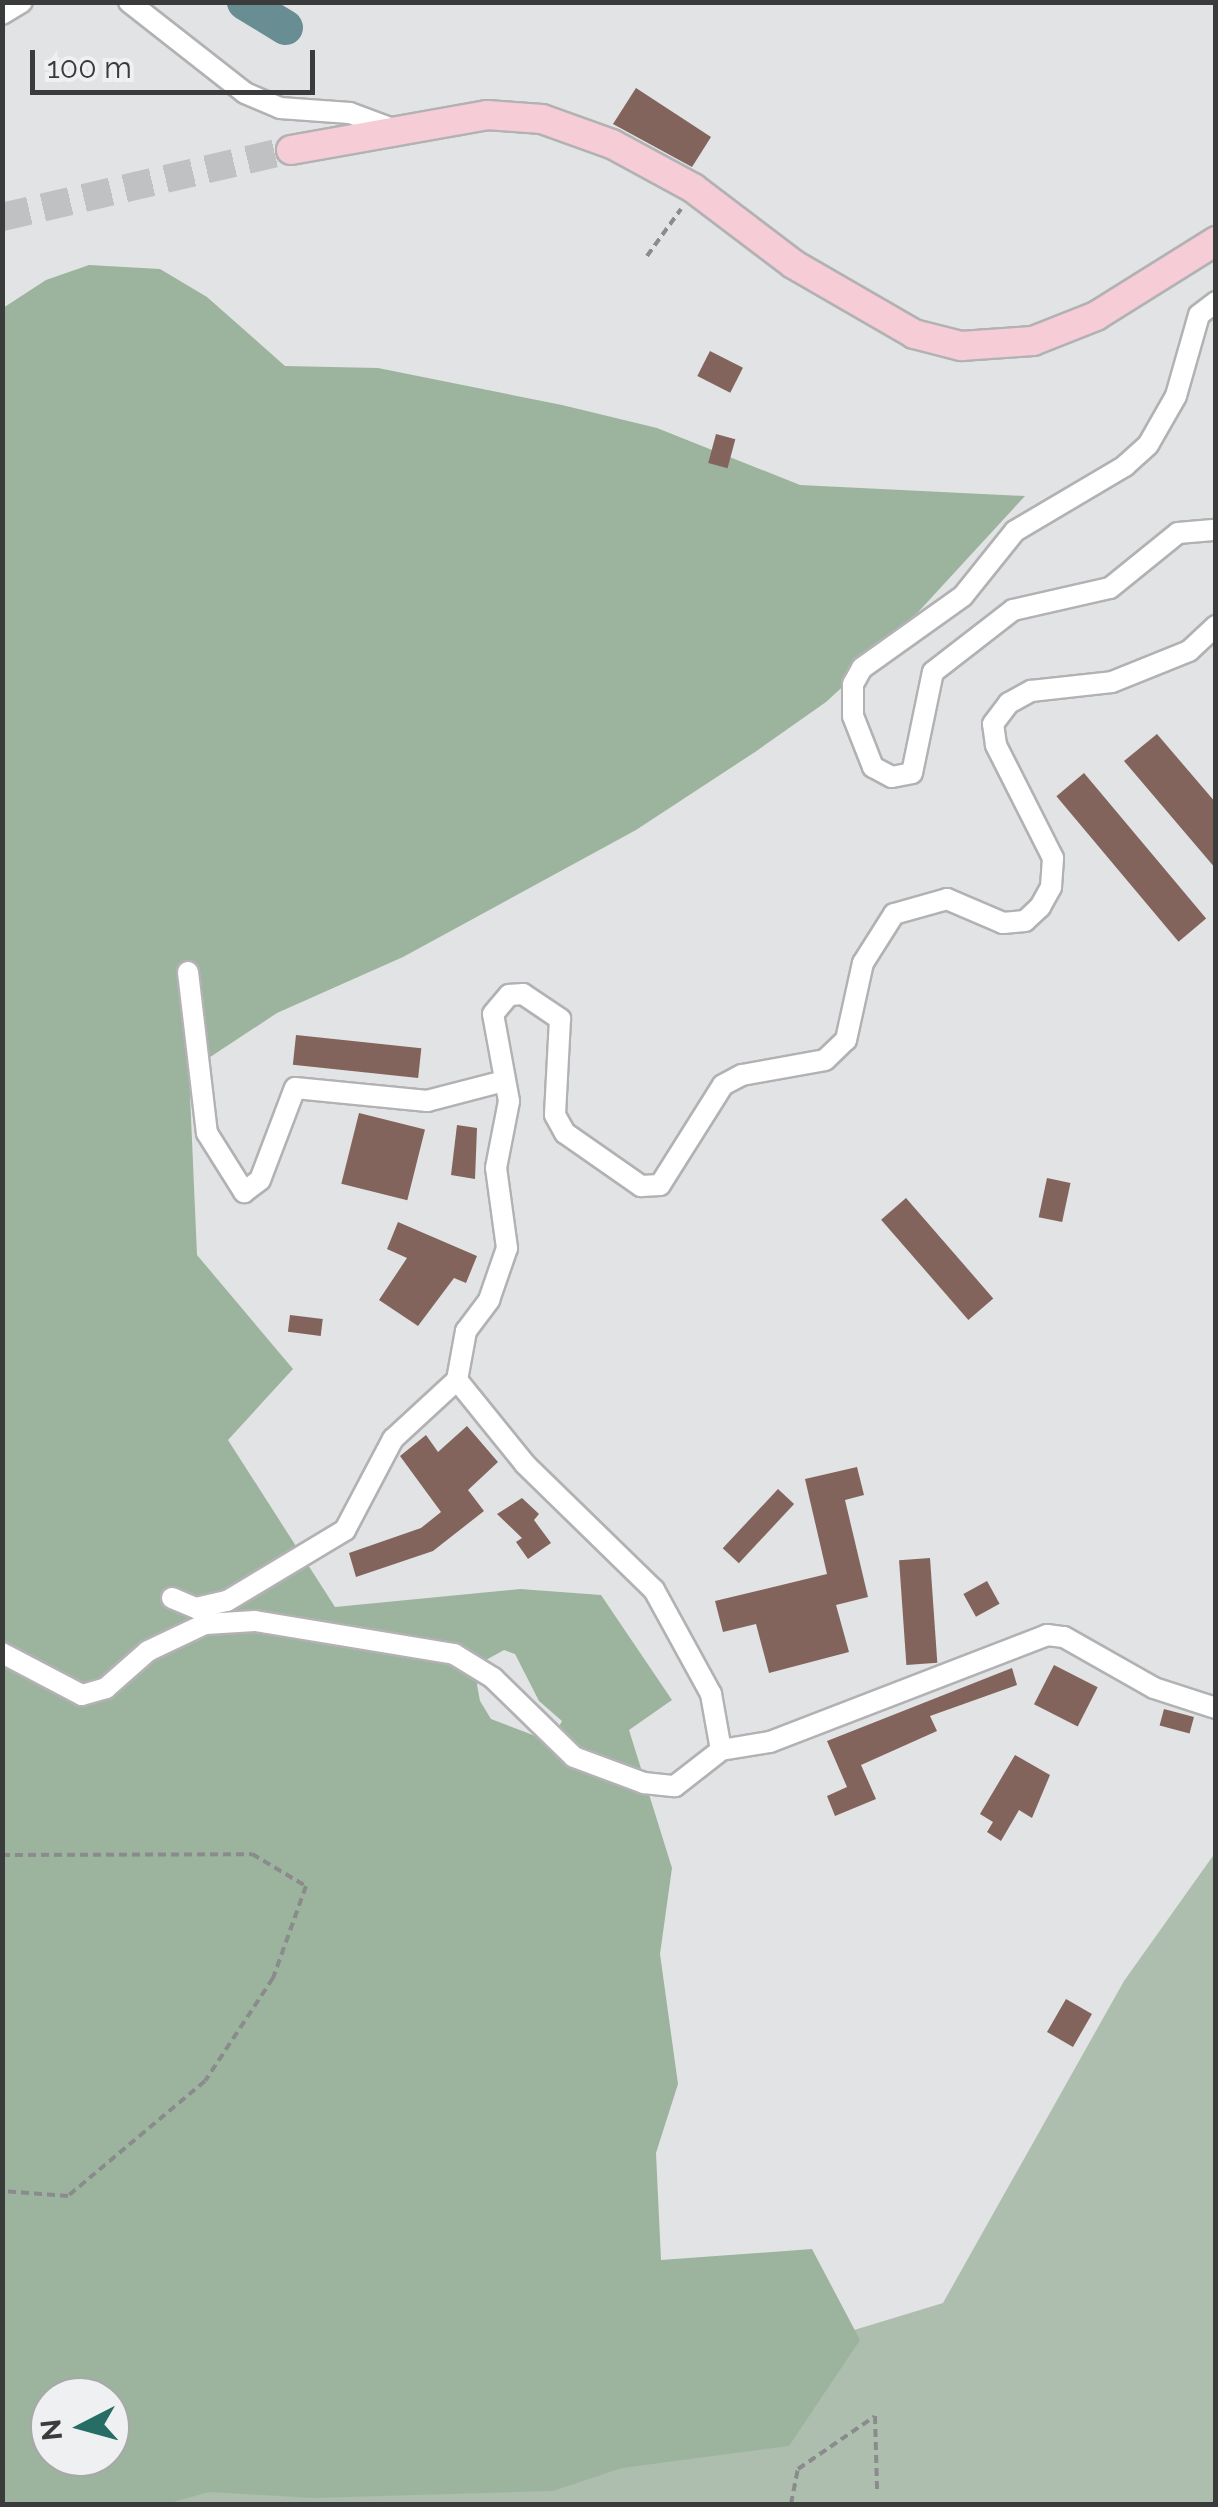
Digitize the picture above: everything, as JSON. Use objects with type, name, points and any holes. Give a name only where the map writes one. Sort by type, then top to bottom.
[{"type":"street","points":[[2,14],[22,2]]},
{"type":"street","points":[[129,2],[245,93],[280,108],[350,113],[390,128]]},
{"type":"street","points":[[291,150],[390,128],[488,115],[542,119],[612,144],[694,188],[794,264],[914,334],[961,346],[1033,341],[1096,316],[1216,241]]},
{"type":"street","points":[[1216,302],[1199,316],[1176,396],[1148,444],[1125,466],[1015,530],[963,596],[862,668],[852,684],[853,716],[873,767],[892,777],[912,773],[934,672],[1012,610],[1110,588],[1178,533],[1216,530]]},
{"type":"street","points":[[172,1598],[196,1608],[227,1601],[345,1530],[393,1439],[457,1380],[466,1331],[489,1300],[507,1248],[496,1168],[509,1101],[493,1014],[509,996],[524,994],[560,1019],[555,1115],[565,1133],[641,1186],[660,1184],[723,1086],[742,1075],[825,1060],[846,1040],[863,963],[894,914],[947,900],[1003,923],[1024,921],[1040,907],[1051,887],[1053,858],[996,745],[994,724],[1009,702],[1031,691],[1112,682],[1189,651],[1216,626]]},
{"type":"street","points":[[188,972],[207,1134],[244,1192],[260,1180],[295,1088],[428,1101],[504,1081]]},
{"type":"street","points":[[457,1380],[525,1464],[654,1590],[711,1694],[721,1750]]},
{"type":"street","points":[[2,1653],[82,1695],[95,1694],[148,1650],[205,1624],[255,1621],[454,1654],[493,1678],[574,1757],[644,1783],[674,1786],[721,1750],[770,1742],[1047,1635],[1064,1637],[1154,1688],[1216,1708]]},
{"type":"path","points":[[647,256],[694,188]]},
{"type":"path","points":[[2,1855],[252,1854],[306,1886],[273,1978],[204,2081],[68,2196],[2,2191]]},
{"type":"path","points":[[791,2504],[798,2469],[875,2416],[877,2489]]},
{"type":"green space","points":[[89,265],[160,269],[207,297],[285,366],[378,368],[562,405],[657,428],[800,485],[1025,496],[886,647],[826,702],[755,752],[636,830],[403,957],[277,1013],[189,1071],[197,1255],[293,1369],[228,1440],[335,1607],[520,1589],[601,1595],[672,1700],[629,1730],[672,1868],[660,1954],[678,2084],[656,2153],[661,2260],[812,2249],[860,2340],[789,2446],[622,2468],[553,2491],[313,2498],[209,2492],[166,2504],[3,2504],[3,308],[46,280]],"holes":[[[504,1650],[515,1654],[539,1701],[562,1721],[551,1742],[491,1719],[480,1701],[477,1685],[486,1660]]]},
{"type":"green space","points":[[1215,1853],[1215,2504],[106,2504],[653,2391],[943,2303],[1124,1981]]},
{"type":"building","points":[[636,88],[711,137],[692,167],[613,124]]},
{"type":"building","points":[[710,351],[743,368],[730,393],[697,376]]},
{"type":"building","points":[[716,434],[735,439],[728,468],[708,463]]},
{"type":"building","points":[[1157,734],[1216,803],[1216,869],[1124,761]]},
{"type":"building","points":[[1084,773],[1206,919],[1179,942],[1056,796]]},
{"type":"building","points":[[296,1035],[421,1048],[418,1078],[293,1065]]},
{"type":"building","points":[[359,1113],[425,1129],[407,1200],[341,1184]]},
{"type":"building","points":[[457,1125],[477,1128],[475,1179],[451,1175]]},
{"type":"building","points":[[1047,1178],[1070,1183],[1062,1222],[1039,1217]]},
{"type":"building","points":[[906,1198],[993,1298],[968,1320],[881,1220]]},
{"type":"building","points":[[398,1222],[477,1256],[466,1283],[454,1278],[418,1326],[379,1300],[407,1258],[387,1249]]},
{"type":"building","points":[[290,1315],[323,1319],[321,1336],[288,1332]]},
{"type":"building","points":[[467,1426],[498,1462],[468,1490],[484,1511],[433,1551],[356,1577],[349,1553],[421,1528],[441,1512],[400,1456],[426,1435],[438,1452]]},
{"type":"building","points":[[857,1467],[864,1495],[845,1500],[868,1597],[836,1605],[849,1652],[769,1673],[756,1624],[723,1632],[715,1601],[827,1574],[805,1479]]},
{"type":"building","points":[[778,1489],[794,1504],[739,1563],[723,1548]]},
{"type":"building","points":[[522,1498],[539,1514],[534,1520],[551,1543],[528,1559],[516,1542],[522,1538],[497,1514]]},
{"type":"building","points":[[930,1558],[937,1663],[906,1665],[899,1560]]},
{"type":"building","points":[[987,1581],[1000,1604],[976,1617],[963,1594]]},
{"type":"building","points":[[1054,1665],[1098,1687],[1078,1726],[1034,1704]]},
{"type":"building","points":[[1012,1668],[1017,1685],[930,1716],[937,1731],[861,1765],[876,1799],[835,1816],[827,1796],[847,1787],[827,1741]]},
{"type":"building","points":[[1164,1709],[1194,1717],[1190,1733],[1160,1725]]},
{"type":"building","points":[[1015,1755],[1050,1775],[1032,1818],[1019,1810],[1001,1841],[987,1832],[993,1822],[980,1814]]},
{"type":"building","points":[[1066,1999],[1092,2014],[1073,2047],[1047,2032]]},
{"type":"waterway","points":[[244,2],[285,27]]},
{"type":"tunnel","points":[[2,217],[291,150]]}]
